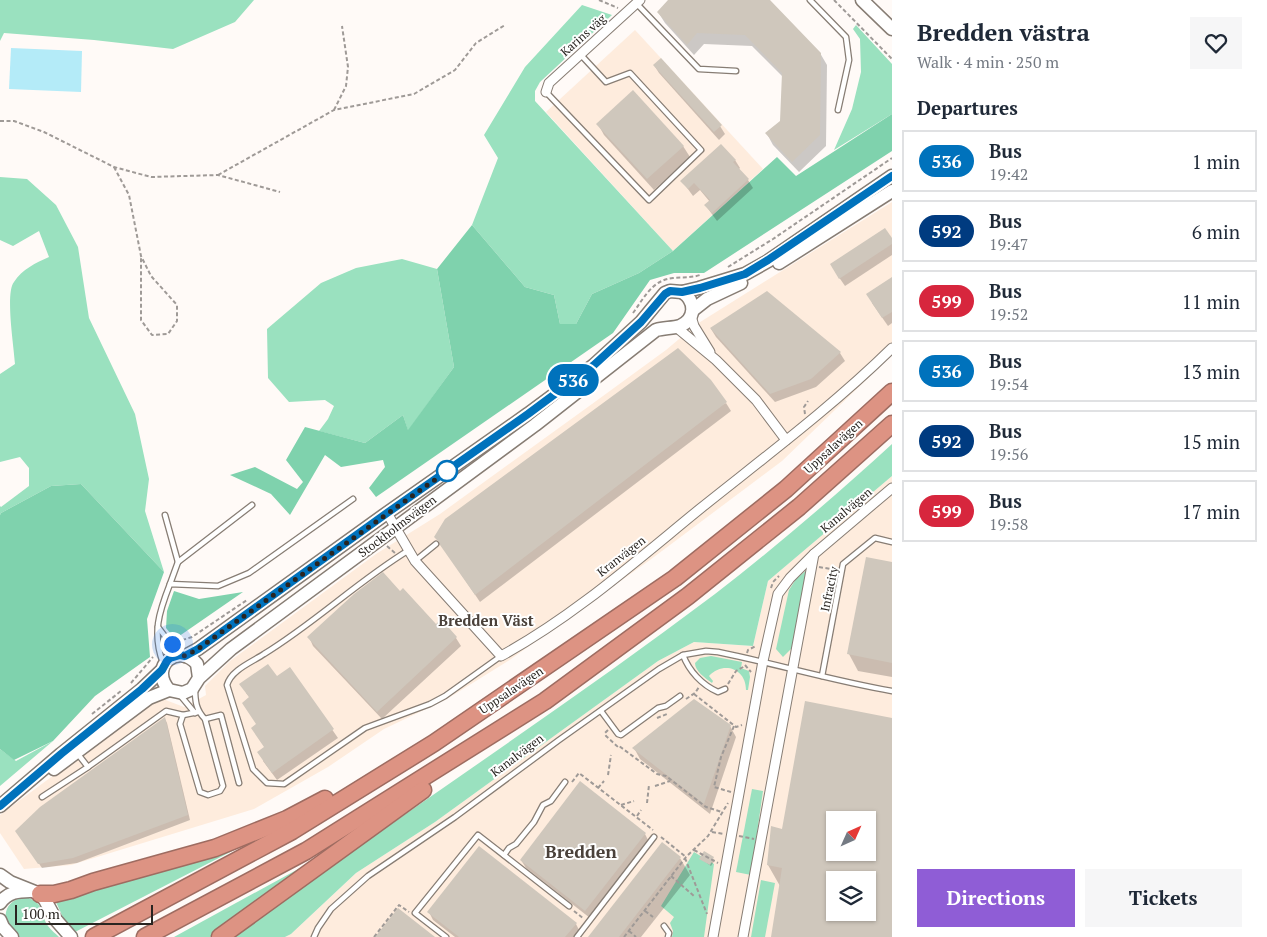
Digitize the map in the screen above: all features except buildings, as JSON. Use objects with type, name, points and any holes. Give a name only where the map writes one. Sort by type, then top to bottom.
[{"type":"highway","name":"Uppsalavägen","points":[[97,936],[292,831],[434,743],[570,650],[675,578],[786,489],[892,392]]},
{"type":"highway","name":"Uppsalavägen","points":[[145,937],[306,851],[545,701],[696,590],[799,508],[892,424]]},
{"type":"highway","points":[[36,893],[54,894],[71,890],[206,850],[287,819],[320,802],[570,650]]},
{"type":"highway","points":[[220,937],[545,701]]},
{"type":"main road","points":[[862,0],[892,29]]},
{"type":"main road","points":[[880,19],[892,37]]},
{"type":"main road","name":"Stockholmsvägen","points":[[0,806],[142,689],[163,668],[170,658],[182,656],[200,648],[528,414],[594,365],[641,322],[665,294],[670,291],[682,292],[720,283],[745,274],[892,176]]},
{"type":"main road","name":"Stockholmsvägen","points":[[0,806],[77,753],[148,698],[174,691],[188,691],[231,649],[535,424],[656,330],[686,322],[692,313],[707,299],[775,265],[892,191]]},
{"type":"main road","points":[[682,292],[690,299],[692,313]]},
{"type":"main road","points":[[657,304],[656,311],[662,322],[673,327]]},
{"type":"main road","points":[[182,656],[194,661],[196,664],[197,682]]},
{"type":"main road","points":[[163,668],[163,680],[174,691]]},
{"type":"main road","points":[[0,875],[10,882],[36,893],[45,900],[56,920],[71,937]]},
{"type":"main road","points":[[0,903],[4,898],[16,891],[36,893]]},
{"type":"main road","points":[[0,920],[3,927],[12,937]]},
{"type":"street","name":"Karins väg","points":[[546,92],[549,83],[639,2]]},
{"type":"street","points":[[692,313],[694,326],[716,360]]},
{"type":"street","points":[[673,327],[716,360],[756,400],[786,440]]},
{"type":"street","name":"Kranvägen","points":[[500,656],[551,626],[657,544],[819,414],[892,348]]},
{"type":"street","name":"Kanalvägen","points":[[763,661],[778,594],[790,578],[814,554],[892,488]]},
{"type":"street","points":[[387,513],[415,561],[500,656]]},
{"type":"street","points":[[743,937],[814,554]]},
{"type":"street","points":[[713,937],[763,661]]},
{"type":"lane","points":[[810,0],[846,37],[849,60],[838,110]]},
{"type":"lane","points":[[639,2],[699,69],[736,71]]},
{"type":"lane","points":[[546,92],[649,200],[701,150],[630,73],[606,82],[580,54]]},
{"type":"lane","points":[[170,584],[218,586],[249,574],[353,499]]},
{"type":"lane","points":[[163,668],[157,626],[159,612],[178,562],[252,505]]},
{"type":"lane","points":[[165,515],[178,562]]},
{"type":"lane","name":"Infracity","points":[[822,676],[843,564],[875,538],[892,542]]},
{"type":"lane","points":[[415,561],[436,544]]},
{"type":"lane","points":[[409,550],[387,563],[292,637],[237,671],[229,679],[227,686],[253,769],[267,783],[284,784],[365,728],[430,704],[445,696],[500,656]]},
{"type":"lane","points":[[157,626],[182,656]]},
{"type":"lane","name":"Kanalvägen","points":[[314,937],[331,909],[362,881],[455,817],[659,669],[683,655],[712,651],[794,668],[846,683],[892,691]]},
{"type":"lane","points":[[683,655],[691,671],[703,682],[718,692],[725,688]]},
{"type":"lane","points":[[196,713],[197,682]]},
{"type":"lane","points":[[174,691],[196,713],[206,719],[223,786],[220,791],[208,795],[200,792],[180,724],[183,716]]},
{"type":"lane","points":[[600,711],[621,736],[658,708],[666,706],[680,696]]},
{"type":"lane","points":[[42,797],[88,767],[166,711],[183,716],[196,713]]},
{"type":"lane","points":[[206,719],[220,715],[239,784]]},
{"type":"lane","points":[[77,753],[88,767]]},
{"type":"lane","points":[[504,855],[516,844],[534,822],[543,805],[551,801],[565,782]]},
{"type":"lane","points":[[446,937],[415,914],[478,835],[569,906]]},
{"type":"lane","points":[[577,937],[654,837]]},
{"type":"lane","points":[[664,926],[668,937]]},
{"type":"path","points":[[599,0],[611,5]]},
{"type":"path","points":[[834,0],[892,59]]},
{"type":"path","points":[[218,174],[334,110],[414,94],[455,70],[476,43],[505,25]]},
{"type":"path","points":[[334,110],[346,86],[348,67],[342,26]]},
{"type":"path","points":[[0,121],[14,121],[44,132],[114,167],[151,177],[218,174],[280,192]]},
{"type":"path","points":[[114,167],[129,195],[141,256],[141,320],[152,335],[168,334],[178,321],[177,305],[151,276],[141,256]]},
{"type":"path","points":[[805,416],[804,407],[808,401]]},
{"type":"path","points":[[386,544],[399,556]]},
{"type":"path","points":[[816,566],[842,571]]},
{"type":"path","points":[[725,688],[736,670],[745,666]]},
{"type":"path","points":[[686,700],[694,694],[703,682]]},
{"type":"path","points":[[694,694],[734,726],[744,724]]},
{"type":"path","points":[[654,718],[662,717],[670,711]]},
{"type":"path","points":[[734,726],[721,757],[714,787],[734,793]]},
{"type":"path","points":[[619,746],[657,774],[666,776],[706,807],[722,812]]},
{"type":"path","points":[[608,775],[611,755]]},
{"type":"path","points":[[568,787],[579,773],[636,816],[686,858],[710,921]]},
{"type":"path","points":[[654,778],[657,774]]},
{"type":"path","points":[[598,788],[604,781]]},
{"type":"path","points":[[655,786],[671,781]]},
{"type":"path","points":[[647,803],[649,785]]},
{"type":"path","points":[[624,937],[671,876],[708,836],[730,799]]},
{"type":"path","points":[[621,805],[634,801]]},
{"type":"path","points":[[636,816],[641,810]]},
{"type":"path","points":[[694,850],[721,866]]},
{"type":"path","points":[[671,876],[694,896]]},
{"type":"path","points":[[374,937],[399,905],[412,915]]},
{"type":"path","points":[[569,906],[589,922]]},
{"type":"path","points":[[645,910],[653,917]]},
{"type":"path","points":[[629,931],[636,937]]},
{"type":"shaded area","points":[[635,30],[763,169],[673,251],[546,112]]},
{"type":"shaded area","points":[[892,202],[892,355],[782,461],[650,560],[511,659],[447,699],[384,729],[328,767],[254,809],[71,865],[24,869],[0,833],[0,815],[151,703],[163,699],[184,707],[206,695],[205,686],[230,661],[376,554],[440,514],[666,350],[697,324]]},
{"type":"shaded area","points":[[892,476],[892,937],[285,937],[291,934],[356,873],[435,822],[658,661],[694,642],[753,646],[768,581]]},
{"type":"green space","points":[[0,0],[254,0],[235,22],[173,49],[94,40],[4,33],[0,41]]},
{"type":"green space","points":[[582,5],[612,15],[540,82],[535,91],[535,101],[673,251],[639,273],[592,294],[576,324],[560,324],[554,295],[525,287],[472,225],[498,158],[484,135],[525,67]]},
{"type":"green space","points":[[856,25],[892,64],[892,114],[834,150],[852,109],[861,72],[860,39],[853,29]]},
{"type":"green space","points":[[892,114],[892,151],[704,273],[674,273],[650,280],[613,333],[376,497],[369,488],[385,467],[383,460],[341,467],[325,455],[290,515],[271,494],[230,475],[255,467],[297,489],[303,482],[286,460],[305,427],[365,443],[403,415],[408,430],[454,367],[437,269],[472,225],[525,287],[554,295],[560,324],[576,324],[592,294],[639,273],[673,251],[777,157],[796,176]]},
{"type":"green space","points":[[0,177],[27,179],[56,205],[78,247],[89,318],[135,414],[149,479],[145,511],[164,572],[81,484],[51,486],[0,515],[0,506],[29,486],[29,468],[20,457],[0,462],[0,374],[15,364],[10,308],[11,288],[17,277],[25,270],[49,257],[39,231],[13,246],[0,240]]},
{"type":"green space","points":[[402,259],[437,269],[454,367],[408,431],[403,415],[365,443],[319,431],[328,419],[334,406],[325,400],[289,402],[268,378],[267,329],[321,283],[356,268]]},
{"type":"green space","points":[[892,444],[892,476],[768,581],[753,646],[694,642],[658,661],[435,822],[356,873],[291,934],[285,937],[232,937],[715,594],[805,521]]},
{"type":"green space","points":[[81,484],[164,572],[147,619],[150,657],[95,696],[53,741],[14,760],[0,749],[0,515],[51,486]]},
{"type":"green space","points":[[808,569],[794,646],[783,657],[776,649],[789,590],[796,579]]},
{"type":"green space","points":[[174,591],[199,599],[243,592],[175,639],[166,628],[167,611]]},
{"type":"green space","points":[[711,656],[742,662],[741,668],[749,671],[748,690],[746,690],[742,676],[733,669],[727,668],[715,671],[709,676],[713,681],[712,683],[704,677],[695,666],[695,663],[700,658]]},
{"type":"green space","points":[[53,741],[0,786],[0,749],[16,761]]},
{"type":"green space","points":[[752,789],[763,791],[751,875],[736,872]]},
{"type":"green space","points":[[244,845],[75,932],[65,922],[56,902],[89,891]]},
{"type":"green space","points":[[694,852],[714,864],[704,937],[672,937],[673,931],[670,923],[674,917],[661,906]]},
{"type":"green space","points":[[322,856],[210,937],[174,937]]},
{"type":"green space","points":[[761,880],[775,883],[765,937],[751,937]]},
{"type":"green space","points":[[24,897],[38,904],[48,926],[59,937],[19,937],[13,932],[6,920],[7,909],[16,900]]},
{"type":"water","points":[[11,48],[82,51],[81,92],[9,89]]},
{"type":"bus line","name":"536","points":[[0,806],[142,689],[162,670],[170,658],[180,655],[185,656],[198,649],[528,414],[610,352],[641,322],[665,294],[670,291],[682,292],[700,288],[745,274],[838,214],[892,176]]},
{"type":"district","name":"Bredden Väst","points":[[486,620]]},
{"type":"district","name":"Bredden","points":[[581,851]]},
{"type":"route","points":[[172,644],[180,655],[185,656],[198,649],[450,469],[447,471]]}]
